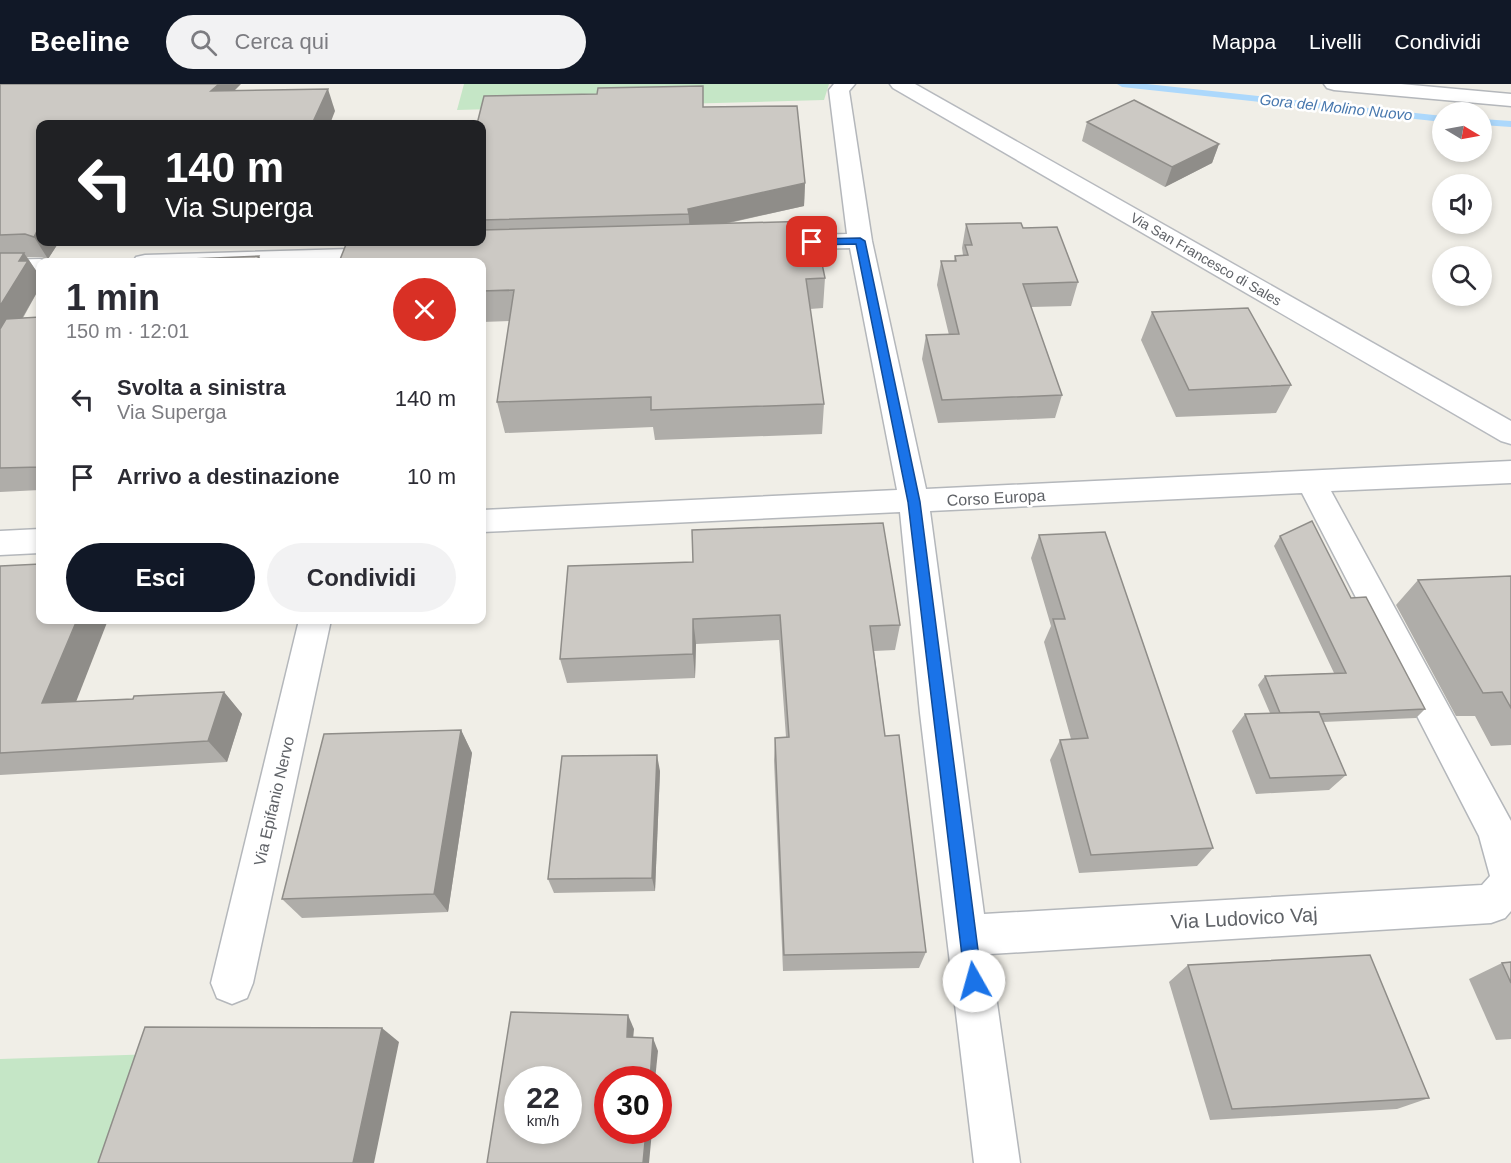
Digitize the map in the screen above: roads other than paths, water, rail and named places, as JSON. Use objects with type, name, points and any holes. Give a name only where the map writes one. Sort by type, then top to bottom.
[{"type":"street","points":[[846,84],[839,90],[860,241],[914,502],[997,1163]]},
{"type":"street","name":"Via San Francesco di Sales","points":[[900,84],[1511,434]]},
{"type":"street","points":[[1334,84],[1511,100]]},
{"type":"street","points":[[753,244],[860,241]]},
{"type":"street","points":[[276,258],[407,254]]},
{"type":"street","points":[[0,267],[36,266]]},
{"type":"street","name":"Corso Europa","points":[[486,521],[1511,472]]},
{"type":"street","name":"Via Ludovico Vaj","points":[[968,934],[1491,904],[1511,881],[1497,832],[1312,483]]},
{"type":"street","points":[[0,543],[36,541]]},
{"type":"street","name":"Via Epifanio Nervo","points":[[232,983],[314,624]]},
{"type":"waterway","name":"Gora del Molino Nuovo","points":[[1122,84],[1432,118]]},
{"type":"waterway","name":"Gora del Molino Nuovo","points":[[1492,123],[1511,124]]}]
